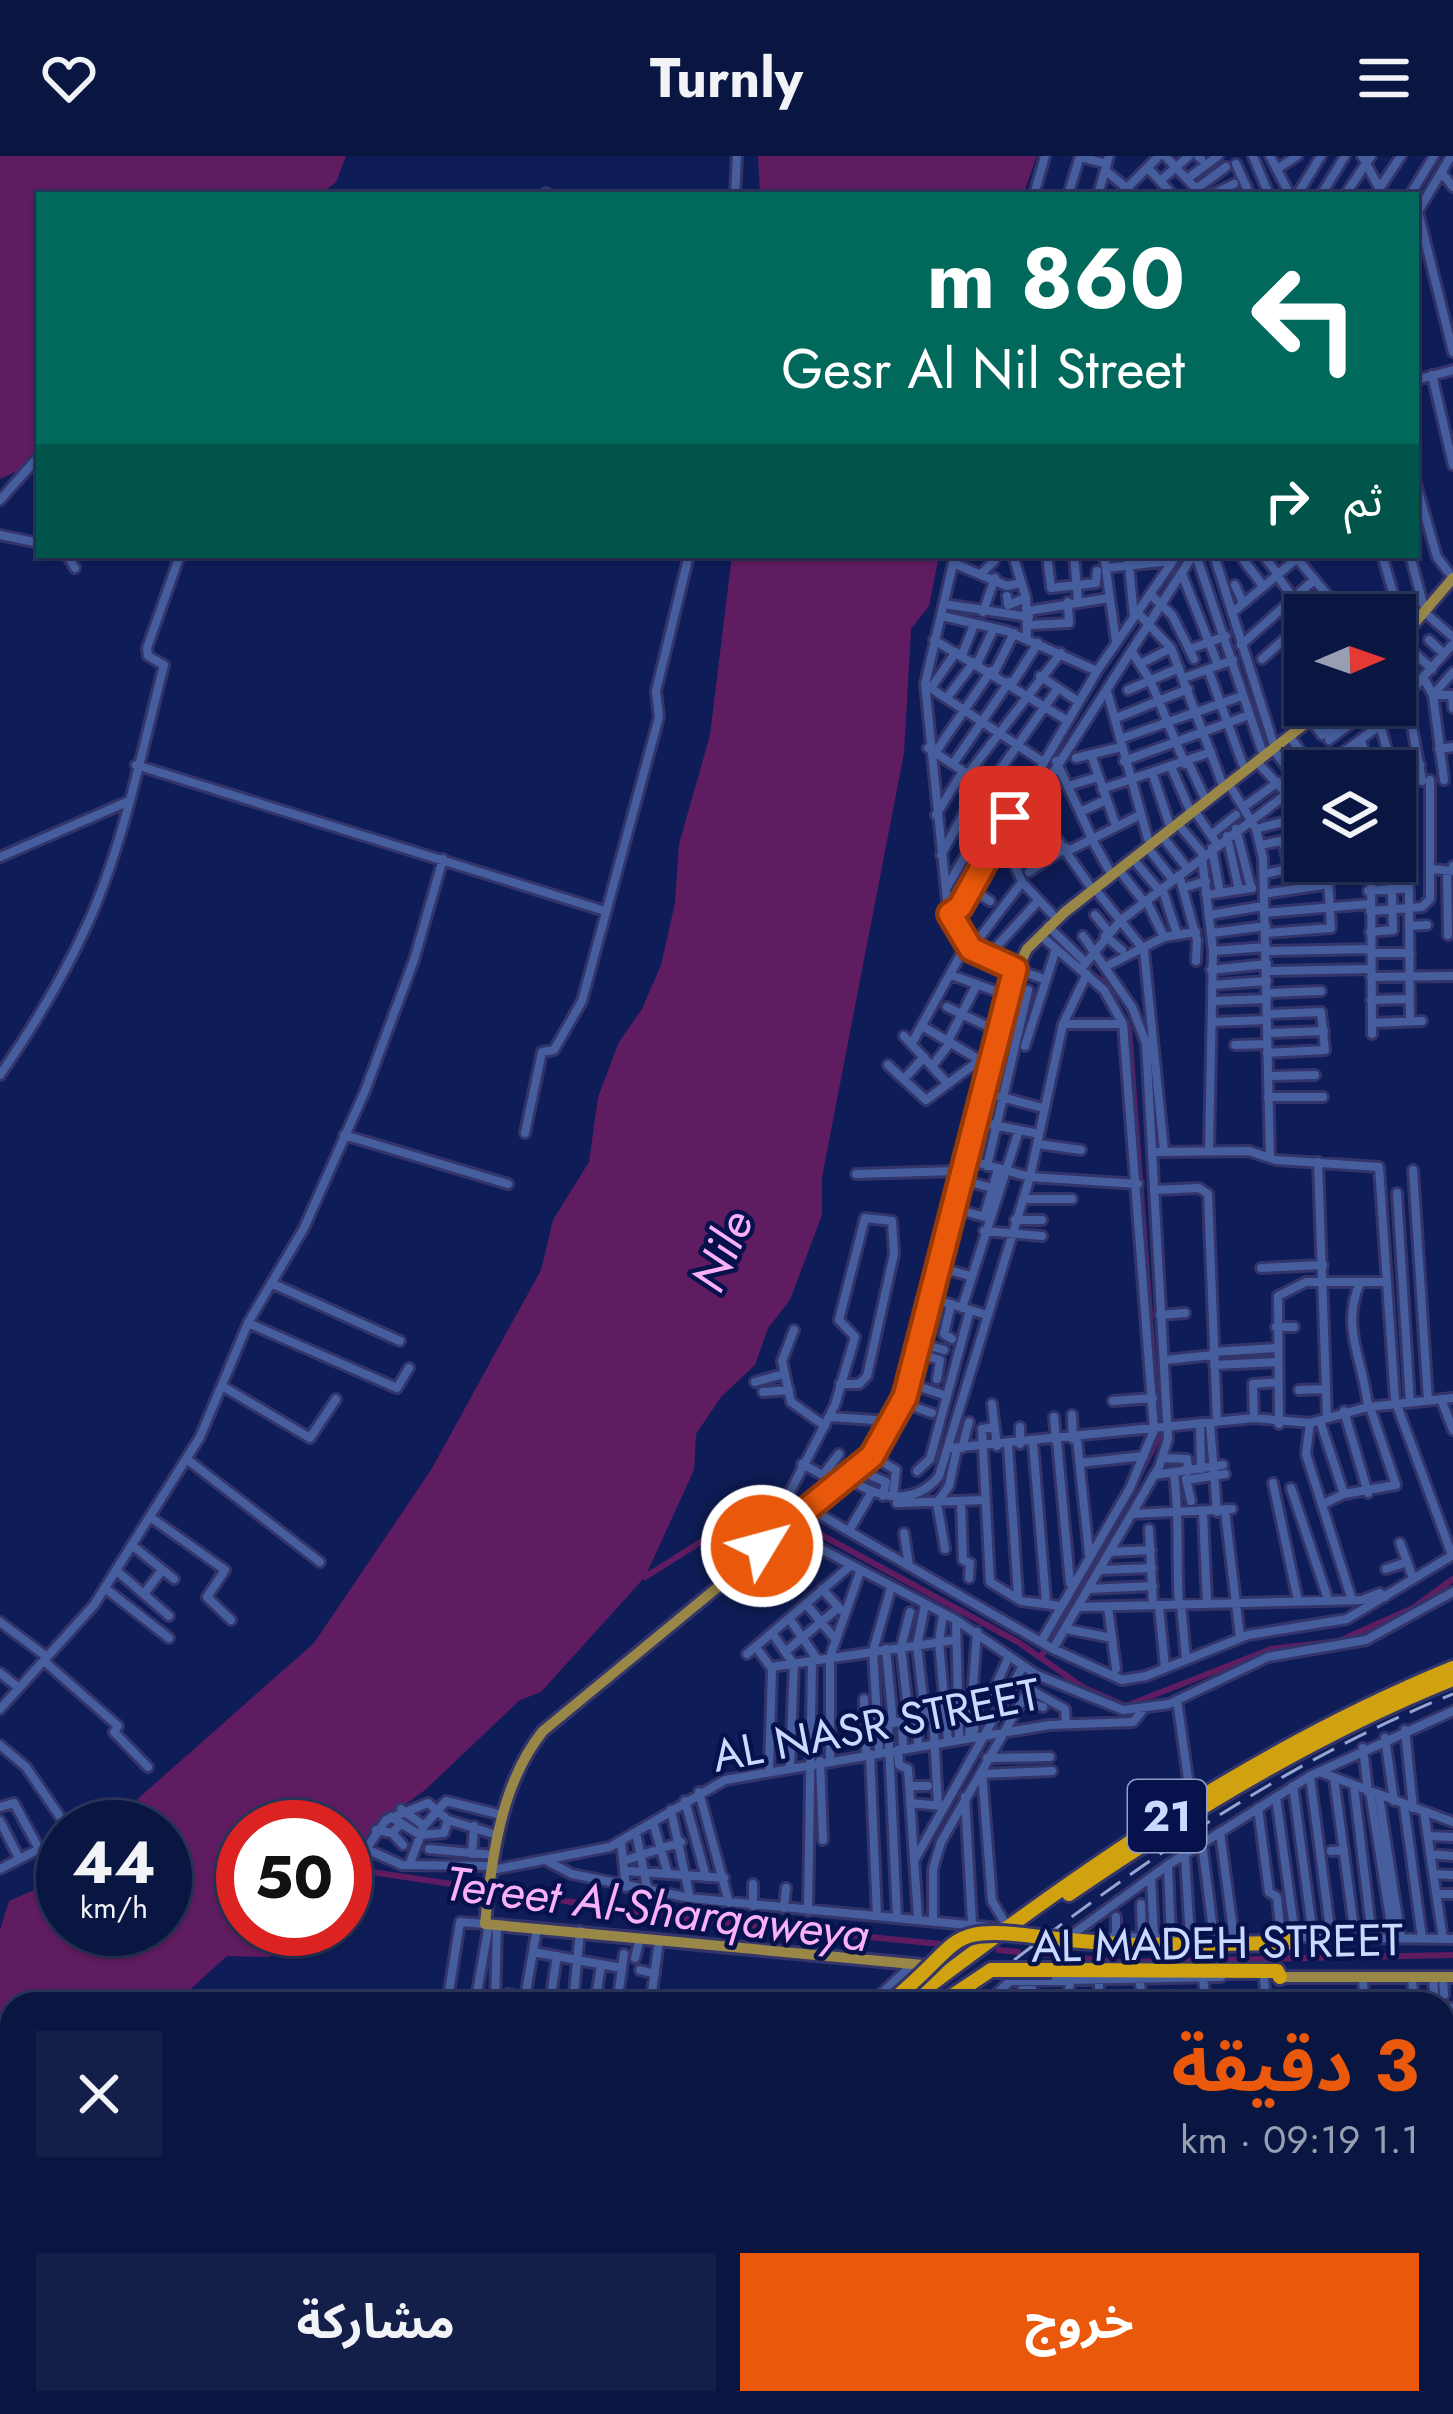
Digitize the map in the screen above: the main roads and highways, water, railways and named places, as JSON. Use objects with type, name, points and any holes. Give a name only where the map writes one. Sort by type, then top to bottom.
[{"type":"highway","name":"21","points":[[922,1992],[1191,1800],[1322,1726],[1453,1667]]},
{"type":"highway","name":"21","points":[[936,1992],[1015,1932],[1214,1799],[1338,1730],[1453,1679]]},
{"type":"highway","points":[[900,1992],[942,1949],[965,1935],[992,1930],[1140,1945],[1288,1942],[1288,1937]]},
{"type":"highway","points":[[958,1992],[991,1970],[1274,1970],[1272,1977]]},
{"type":"main road","points":[[1416,617],[1452,573]]},
{"type":"main road","points":[[1114,870],[1300,726]]},
{"type":"main road","points":[[1262,754],[1301,726]]},
{"type":"main road","points":[[1191,809],[1225,783]]},
{"type":"main road","points":[[954,1968],[490,1924],[491,1868],[497,1835],[525,1759],[543,1731],[872,1456],[903,1402],[952,1208],[981,1061],[1012,968],[1046,925],[1152,841]]},
{"type":"main road","points":[[1012,968],[1046,925]]},
{"type":"main road","points":[[848,1478],[890,1421],[901,1396],[1003,996]]},
{"type":"main road","points":[[912,1966],[928,1988]]},
{"type":"main road","name":"AL MADEH STREET","points":[[1272,1977],[1443,1977]]},
{"type":"water","points":[[0,156],[346,156],[336,182],[324,192],[36,192],[36,454],[0,479]]},
{"type":"water","points":[[758,156],[1037,156],[1024,192],[760,192]]},
{"type":"water","name":"Nile","points":[[732,558],[938,558],[929,606],[911,629],[904,753],[822,1177],[822,1215],[790,1300],[768,1328],[755,1365],[721,1397],[696,1434],[694,1470],[645,1577],[541,1692],[520,1700],[372,1834],[372,1800],[216,1800],[216,1956],[227,1956],[187,1992],[0,1992],[0,1930],[9,1901],[36,1889],[36,1956],[192,1956],[192,1800],[137,1800],[314,1643],[431,1470],[541,1270],[553,1220],[589,1162],[598,1097],[619,1042],[642,1009],[661,965],[675,903],[679,844],[710,735]]},
{"type":"waterway","points":[[1088,971],[1106,984],[1129,1028],[1159,1437],[1137,1480]]},
{"type":"waterway","points":[[645,1577],[763,1503],[1018,1642],[1084,1688],[1126,1706],[1271,1649],[1339,1641],[1413,1608],[1453,1579]]},
{"type":"waterway","points":[[1041,1657],[1108,1534]]},
{"type":"waterway","name":"Tereet Al-Sharqaweya","points":[[372,1872],[678,1918],[970,1947]]},
{"type":"waterway","name":"Tereet Al-Sharqaweya","points":[[999,1950],[1018,1952]]},
{"type":"waterway","name":"Tereet Al-Sharqaweya","points":[[1040,1954],[1120,1962],[1453,1955]]},
{"type":"railway","points":[[973,1992],[1194,1831],[1319,1757],[1453,1694]]}]
